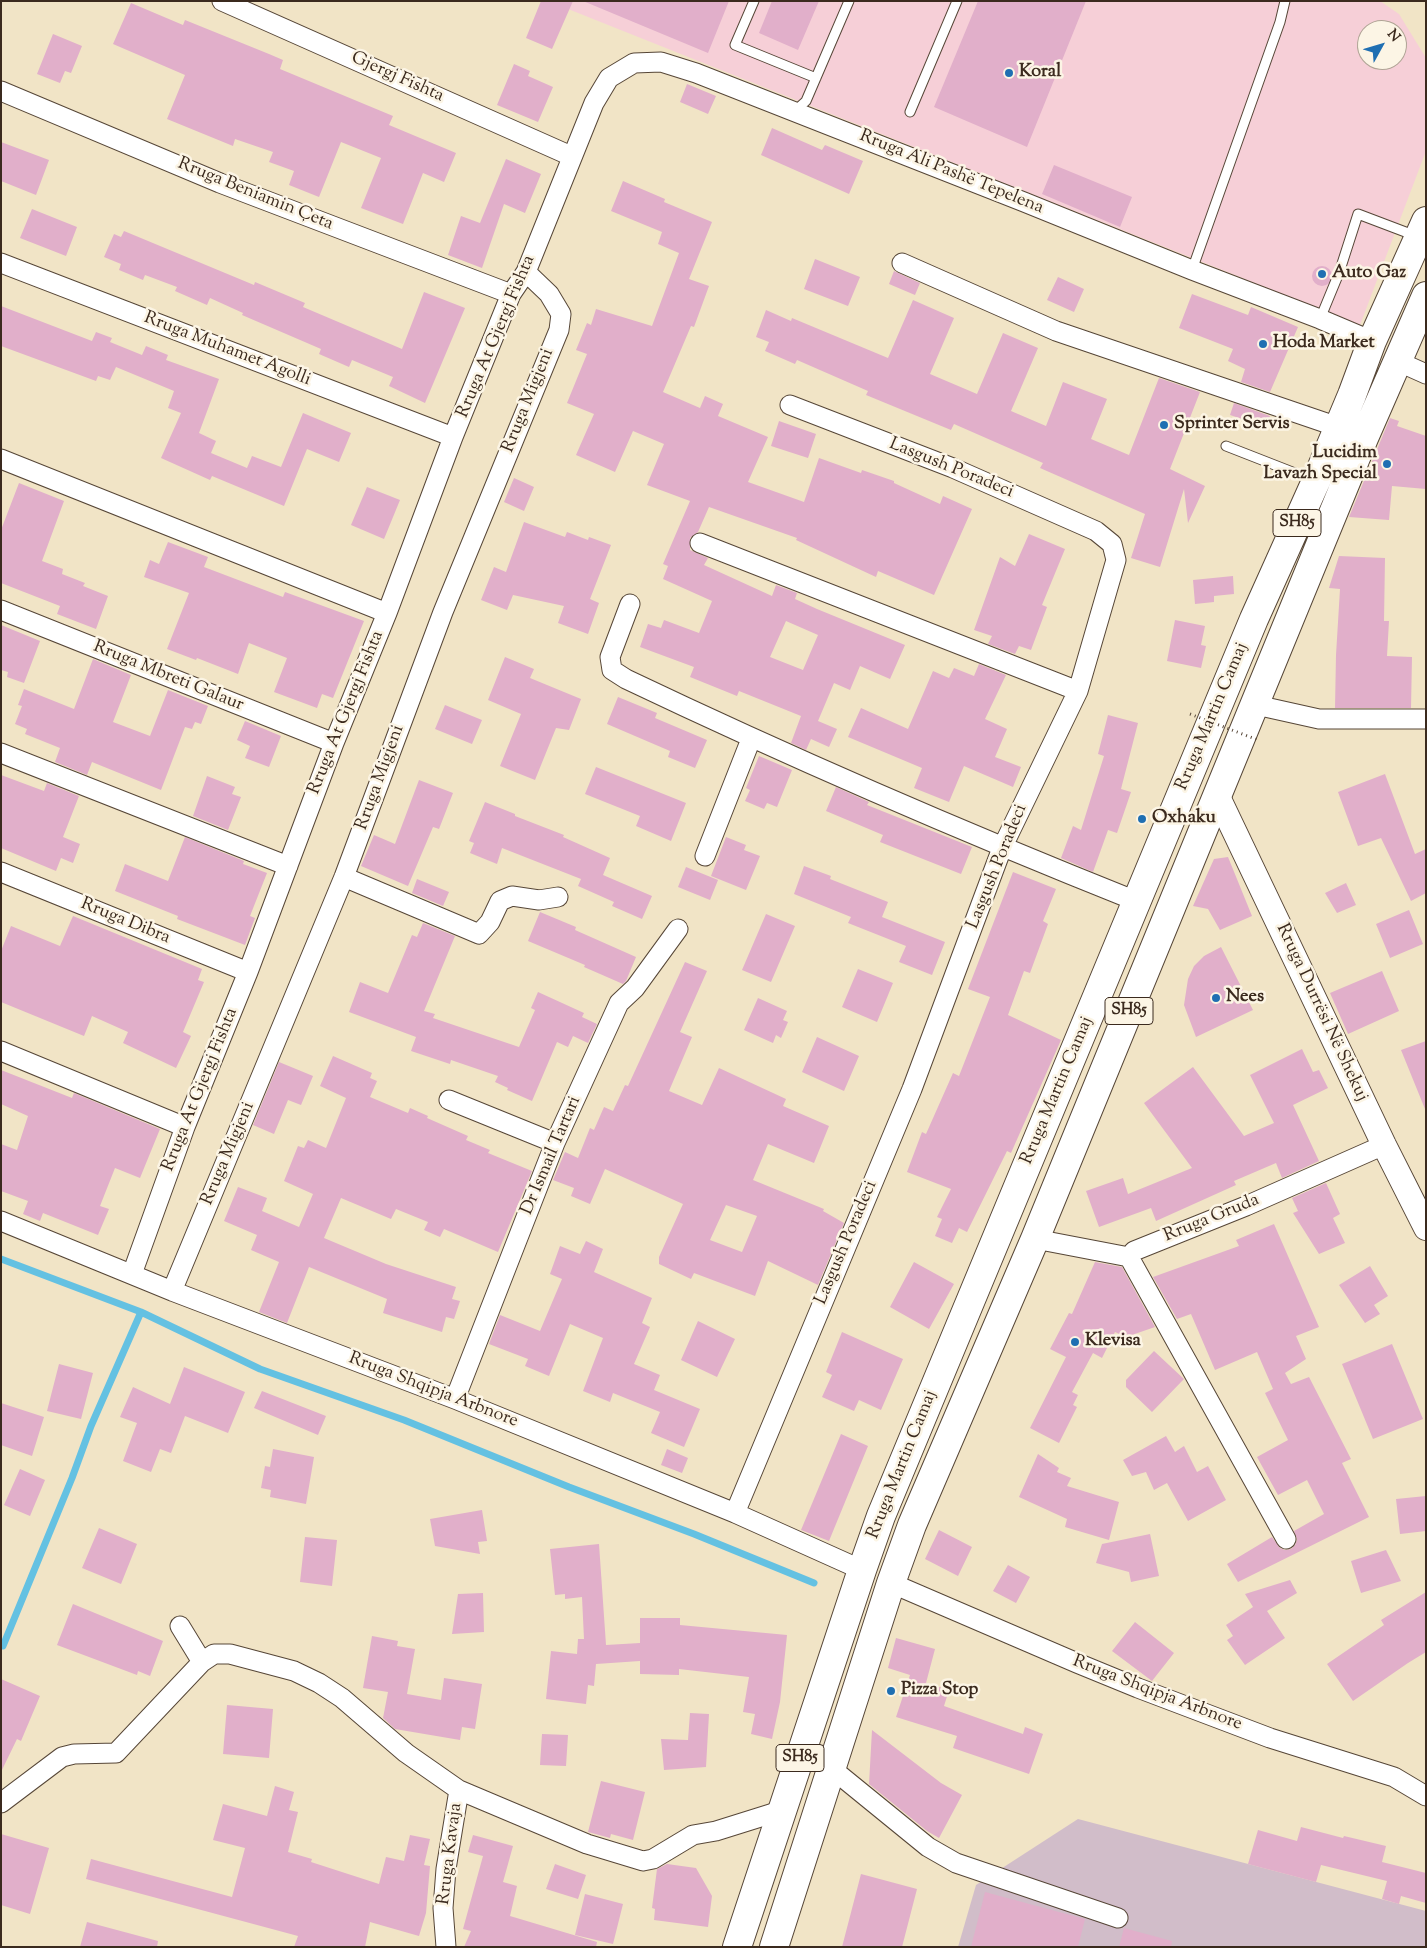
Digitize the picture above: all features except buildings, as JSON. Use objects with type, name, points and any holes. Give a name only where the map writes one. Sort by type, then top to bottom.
[{"type":"highway","name":"Rruga Martin Camaj","points":[[737,1947],[862,1570],[882,1516],[1254,619],[1316,481],[1372,341],[1422,229]]},
{"type":"highway","name":"Rruga Martin Camaj","points":[[774,1947],[891,1582],[912,1525],[1035,1239],[1397,361],[1426,296]]},
{"type":"street","name":"Gjergj Fishta","points":[[222,1],[571,156]]},
{"type":"street","name":"Rruga Ali Pashë Tepelena","points":[[571,156],[594,103],[609,78],[634,62],[661,62],[696,73],[1372,341]]},
{"type":"street","name":"Rruga Beniamin Çeta","points":[[1,90],[220,183],[511,294]]},
{"type":"street","name":"Rruga At Gjergj Fishta","points":[[132,1274],[185,1127],[248,972],[334,743],[387,613],[453,437],[511,294],[526,272],[571,156]]},
{"type":"street","name":"Rruga Muhamet Agolli","points":[[1,263],[453,437]]},
{"type":"street","points":[[902,263],[1056,331],[1338,427]]},
{"type":"street","name":"Rruga Migjeni","points":[[172,1291],[344,877],[443,612],[559,330],[561,314],[549,294],[526,272]]},
{"type":"street","points":[[1397,361],[1426,374]]},
{"type":"street","name":"Lasgush Poradeci","points":[[735,1513],[912,1089],[1002,848],[1078,691],[1116,560],[1112,544],[1096,531],[953,468],[790,405]]},
{"type":"street","points":[[1,459],[387,613]]},
{"type":"street","points":[[700,543],[1078,691]]},
{"type":"street","points":[[630,604],[610,657],[612,670],[626,679],[750,739],[1002,848],[1136,902]]},
{"type":"street","name":"Rruga Mbreti Galaur","points":[[1,610],[334,743]]},
{"type":"street","points":[[1256,705],[1319,719],[1426,719]]},
{"type":"street","points":[[705,856],[750,739]]},
{"type":"street","points":[[1,753],[288,866]]},
{"type":"street","name":"Rruga Durrësi Në Shekuj","points":[[1218,797],[1384,1145],[1425,1223]]},
{"type":"street","name":"Rruga Dibra","points":[[1,872],[248,972]]},
{"type":"street","points":[[344,877],[479,934],[490,922],[500,900],[512,896],[539,900],[558,897]]},
{"type":"street","name":"Dr Ismail Tartari","points":[[455,1399],[555,1143],[619,1003],[635,988],[678,929]]},
{"type":"street","points":[[1,1050],[185,1127]]},
{"type":"street","points":[[449,1100],[555,1143]]},
{"type":"street","name":"Rruga Gruda","points":[[1129,1257],[1134,1251],[1246,1206],[1384,1145]]},
{"type":"street","name":"Rruga Shqipja Arbnore","points":[[1,1221],[172,1291],[455,1399],[735,1513],[862,1570]]},
{"type":"street","points":[[1035,1239],[1129,1257],[1286,1539]]},
{"type":"street","name":"Rruga Shqipja Arbnore","points":[[891,1582],[1138,1688],[1270,1738],[1394,1777],[1426,1796]]},
{"type":"street","points":[[180,1626],[202,1662]]},
{"type":"street","points":[[1,1803],[62,1756],[74,1754],[116,1754],[202,1662],[214,1654],[230,1654],[278,1666],[319,1683],[342,1698],[406,1754],[459,1790],[587,1844],[643,1861],[663,1854],[693,1835],[716,1831],[783,1810]]},
{"type":"street","points":[[831,1768],[928,1846],[956,1863],[1118,1918]]},
{"type":"street","name":"Rruga Kavaja","points":[[446,1947],[443,1908],[445,1878],[459,1790]]},
{"type":"lane","points":[[754,1],[735,45],[816,78]]},
{"type":"lane","points":[[795,112],[806,101],[849,1]]},
{"type":"lane","points":[[910,112],[957,1]]},
{"type":"lane","points":[[1192,270],[1280,22],[1285,1]]},
{"type":"lane","points":[[1320,319],[1339,273],[1358,214],[1422,229]]},
{"type":"lane","points":[[1226,446],[1316,481]]},
{"type":"path","points":[[1190,714],[1258,740]]},
{"type":"shaded area","points":[[548,1],[1380,1],[1399,14],[1403,20],[1357,20],[1357,70],[1407,70],[1407,27],[1426,58],[1426,151],[1360,325]]},
{"type":"shaded area","points":[[1078,1819],[1426,1911],[1426,1947],[958,1947],[976,1885]]},
{"type":"waterway","points":[[1,1259],[141,1312],[260,1369],[404,1420],[814,1583]]},
{"type":"waterway","points":[[3,1646],[72,1478],[91,1426],[141,1312]]},
{"type":"place","name":"Koral","points":[[1009,73]]},
{"type":"place","name":"Auto Gaz","points":[[1322,274]]},
{"type":"place","name":"Hoda Market","points":[[1263,344]]},
{"type":"place","name":"Sprinter Servis","points":[[1164,425]]},
{"type":"place","name":"Lucidim Lavazh Special","points":[[1387,464]]},
{"type":"place","name":"Oxhaku","points":[[1142,819]]},
{"type":"place","name":"Nees","points":[[1216,998]]},
{"type":"place","name":"Klevisa","points":[[1075,1342]]},
{"type":"place","name":"Pizza Stop","points":[[891,1691]]}]
